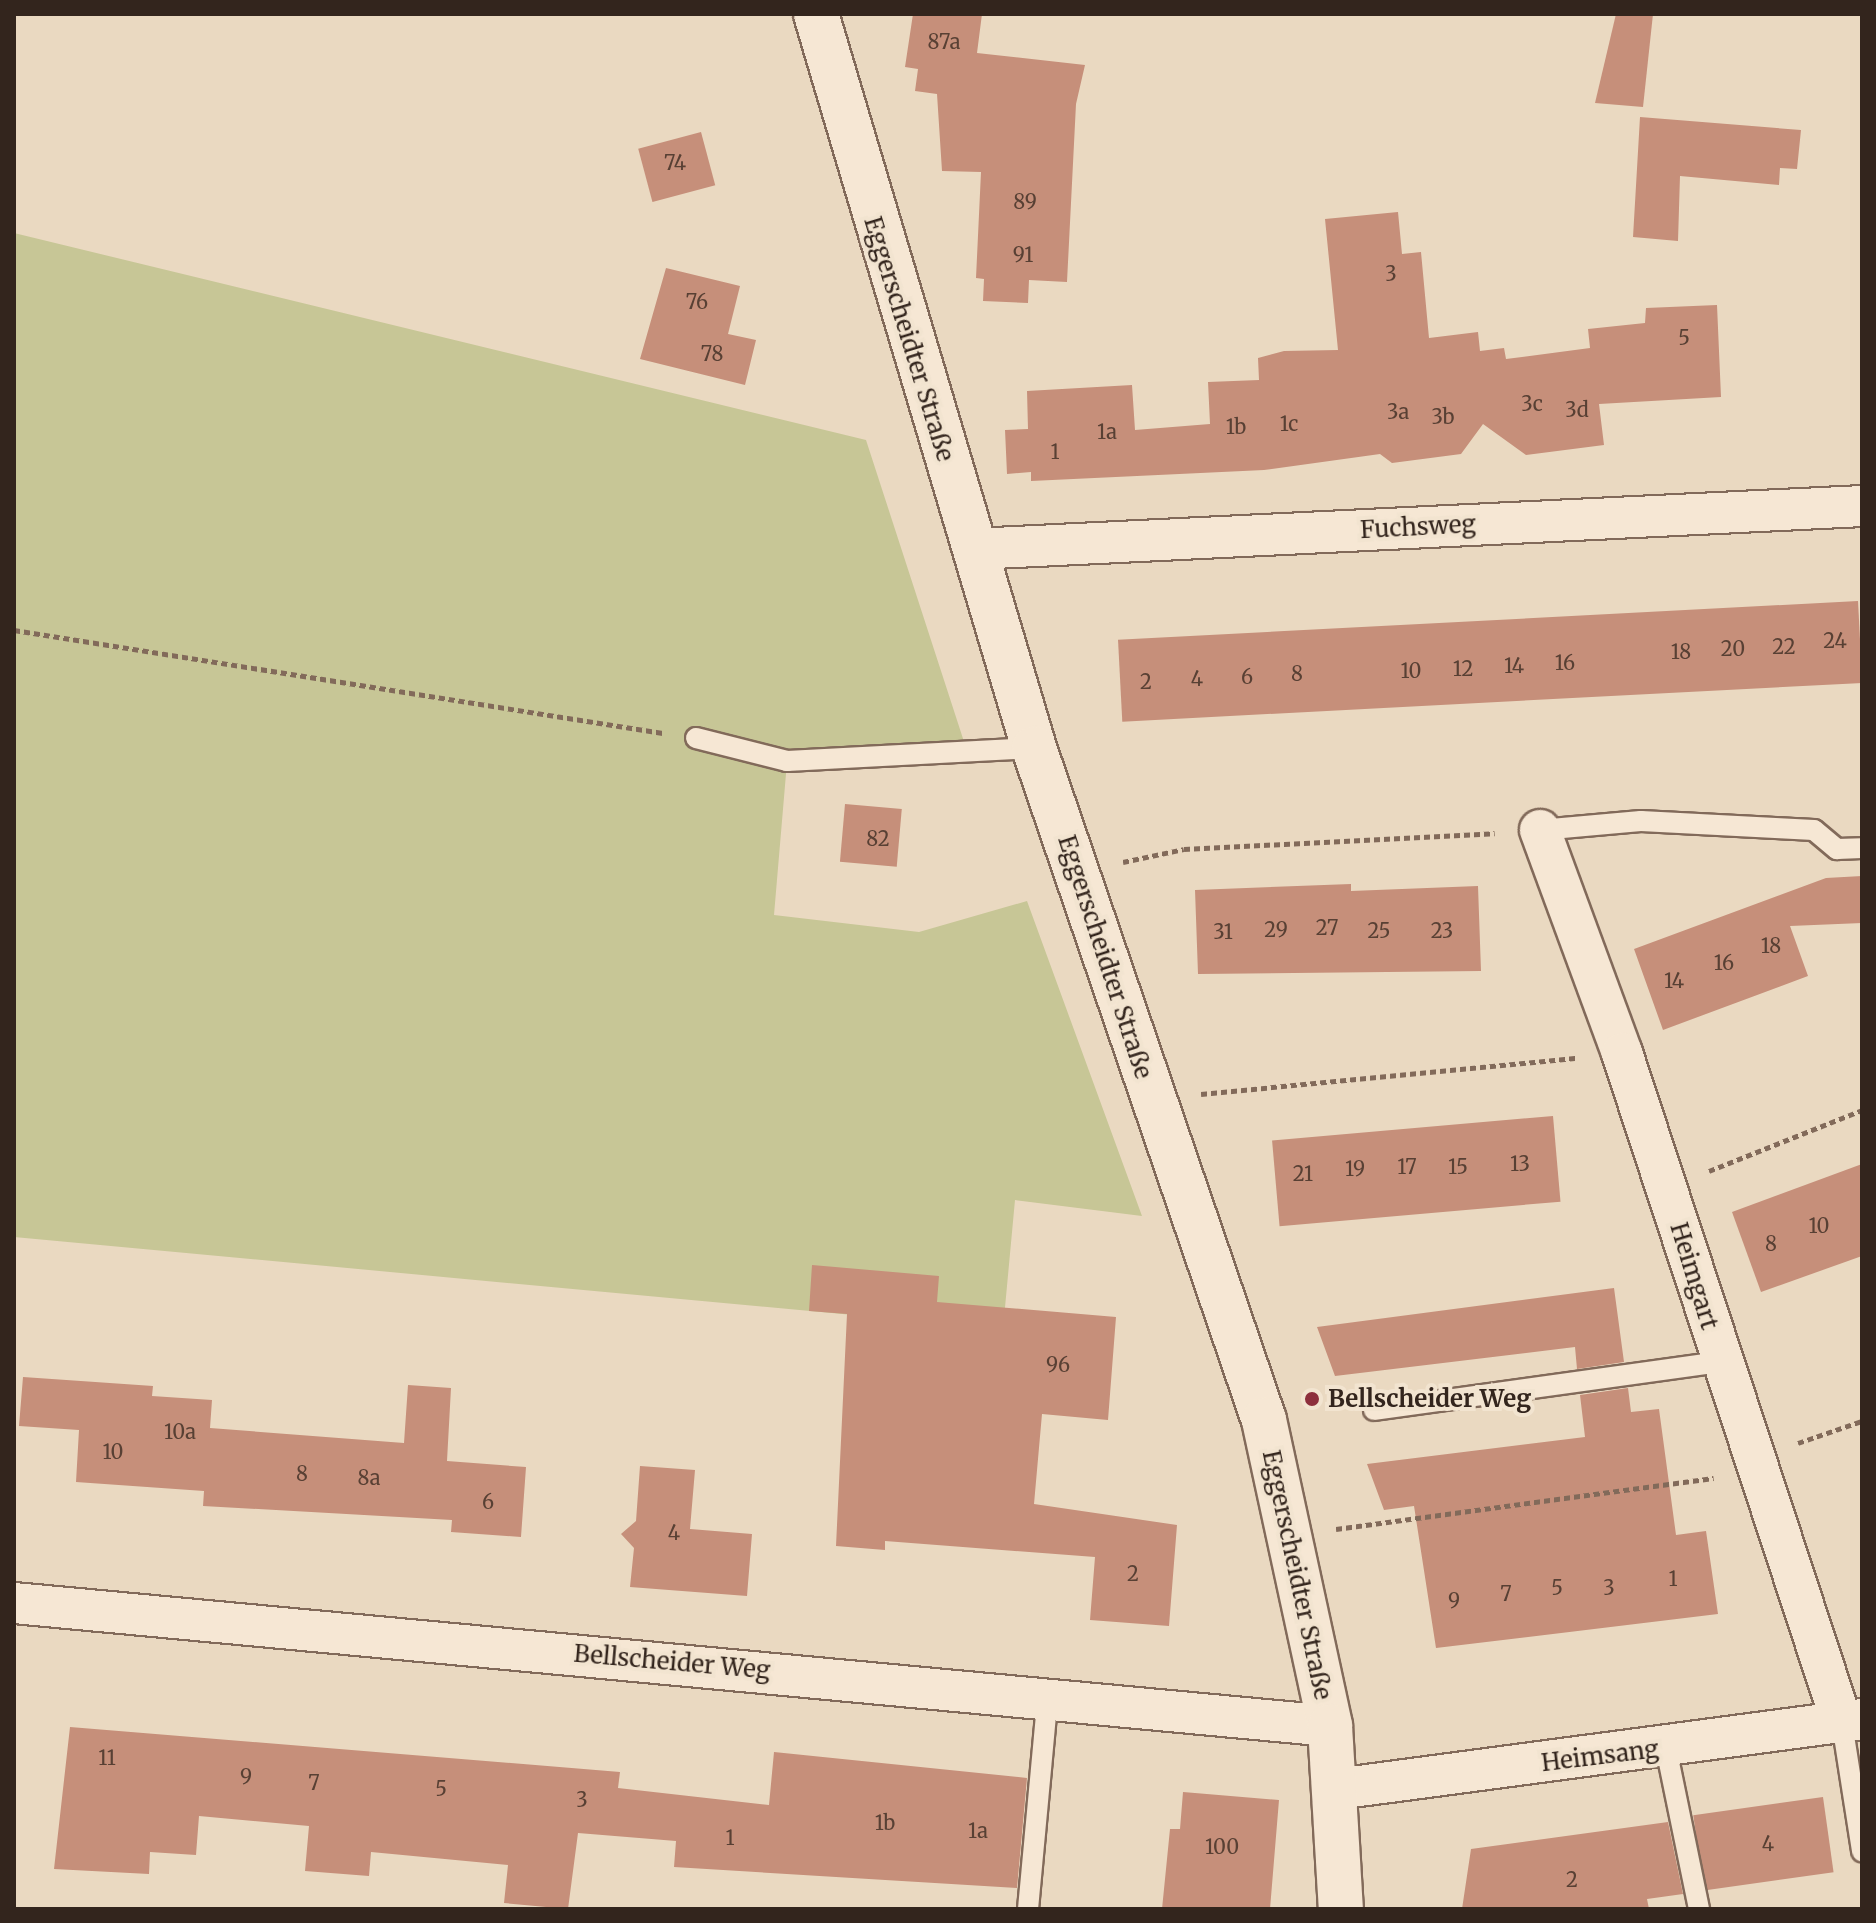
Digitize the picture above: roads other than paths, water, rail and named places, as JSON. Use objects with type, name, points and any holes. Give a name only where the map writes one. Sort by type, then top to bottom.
[{"type":"street","name":"Eggerscheidter Straße","points":[[816,14],[1034,748],[1079,872],[1152,1096],[1264,1420],[1330,1726],[1337,1789],[1341,1909]]},
{"type":"street","name":"Fuchsweg","points":[[974,549],[1862,506]]},
{"type":"street","name":"Heimgart","points":[[1540,830],[1622,1053],[1753,1464],[1852,1721]]},
{"type":"street","name":"Bellscheider Weg","points":[[14,1603],[1048,1695],[1330,1726]]},
{"type":"street","name":"Heimsang","points":[[1337,1789],[1666,1748],[1852,1721]]},
{"type":"lane","points":[[696,738],[787,761],[1034,748]]},
{"type":"lane","points":[[1540,830],[1641,821],[1814,830],[1837,849],[1862,848]]},
{"type":"lane","points":[[1374,1410],[1721,1362]]},
{"type":"lane","points":[[1028,1909],[1048,1695]]},
{"type":"lane","points":[[1852,1721],[1862,1851]]},
{"type":"lane","points":[[1666,1748],[1699,1909]]},
{"type":"place","name":"Bellscheider Weg","points":[[1312,1399]]}]
